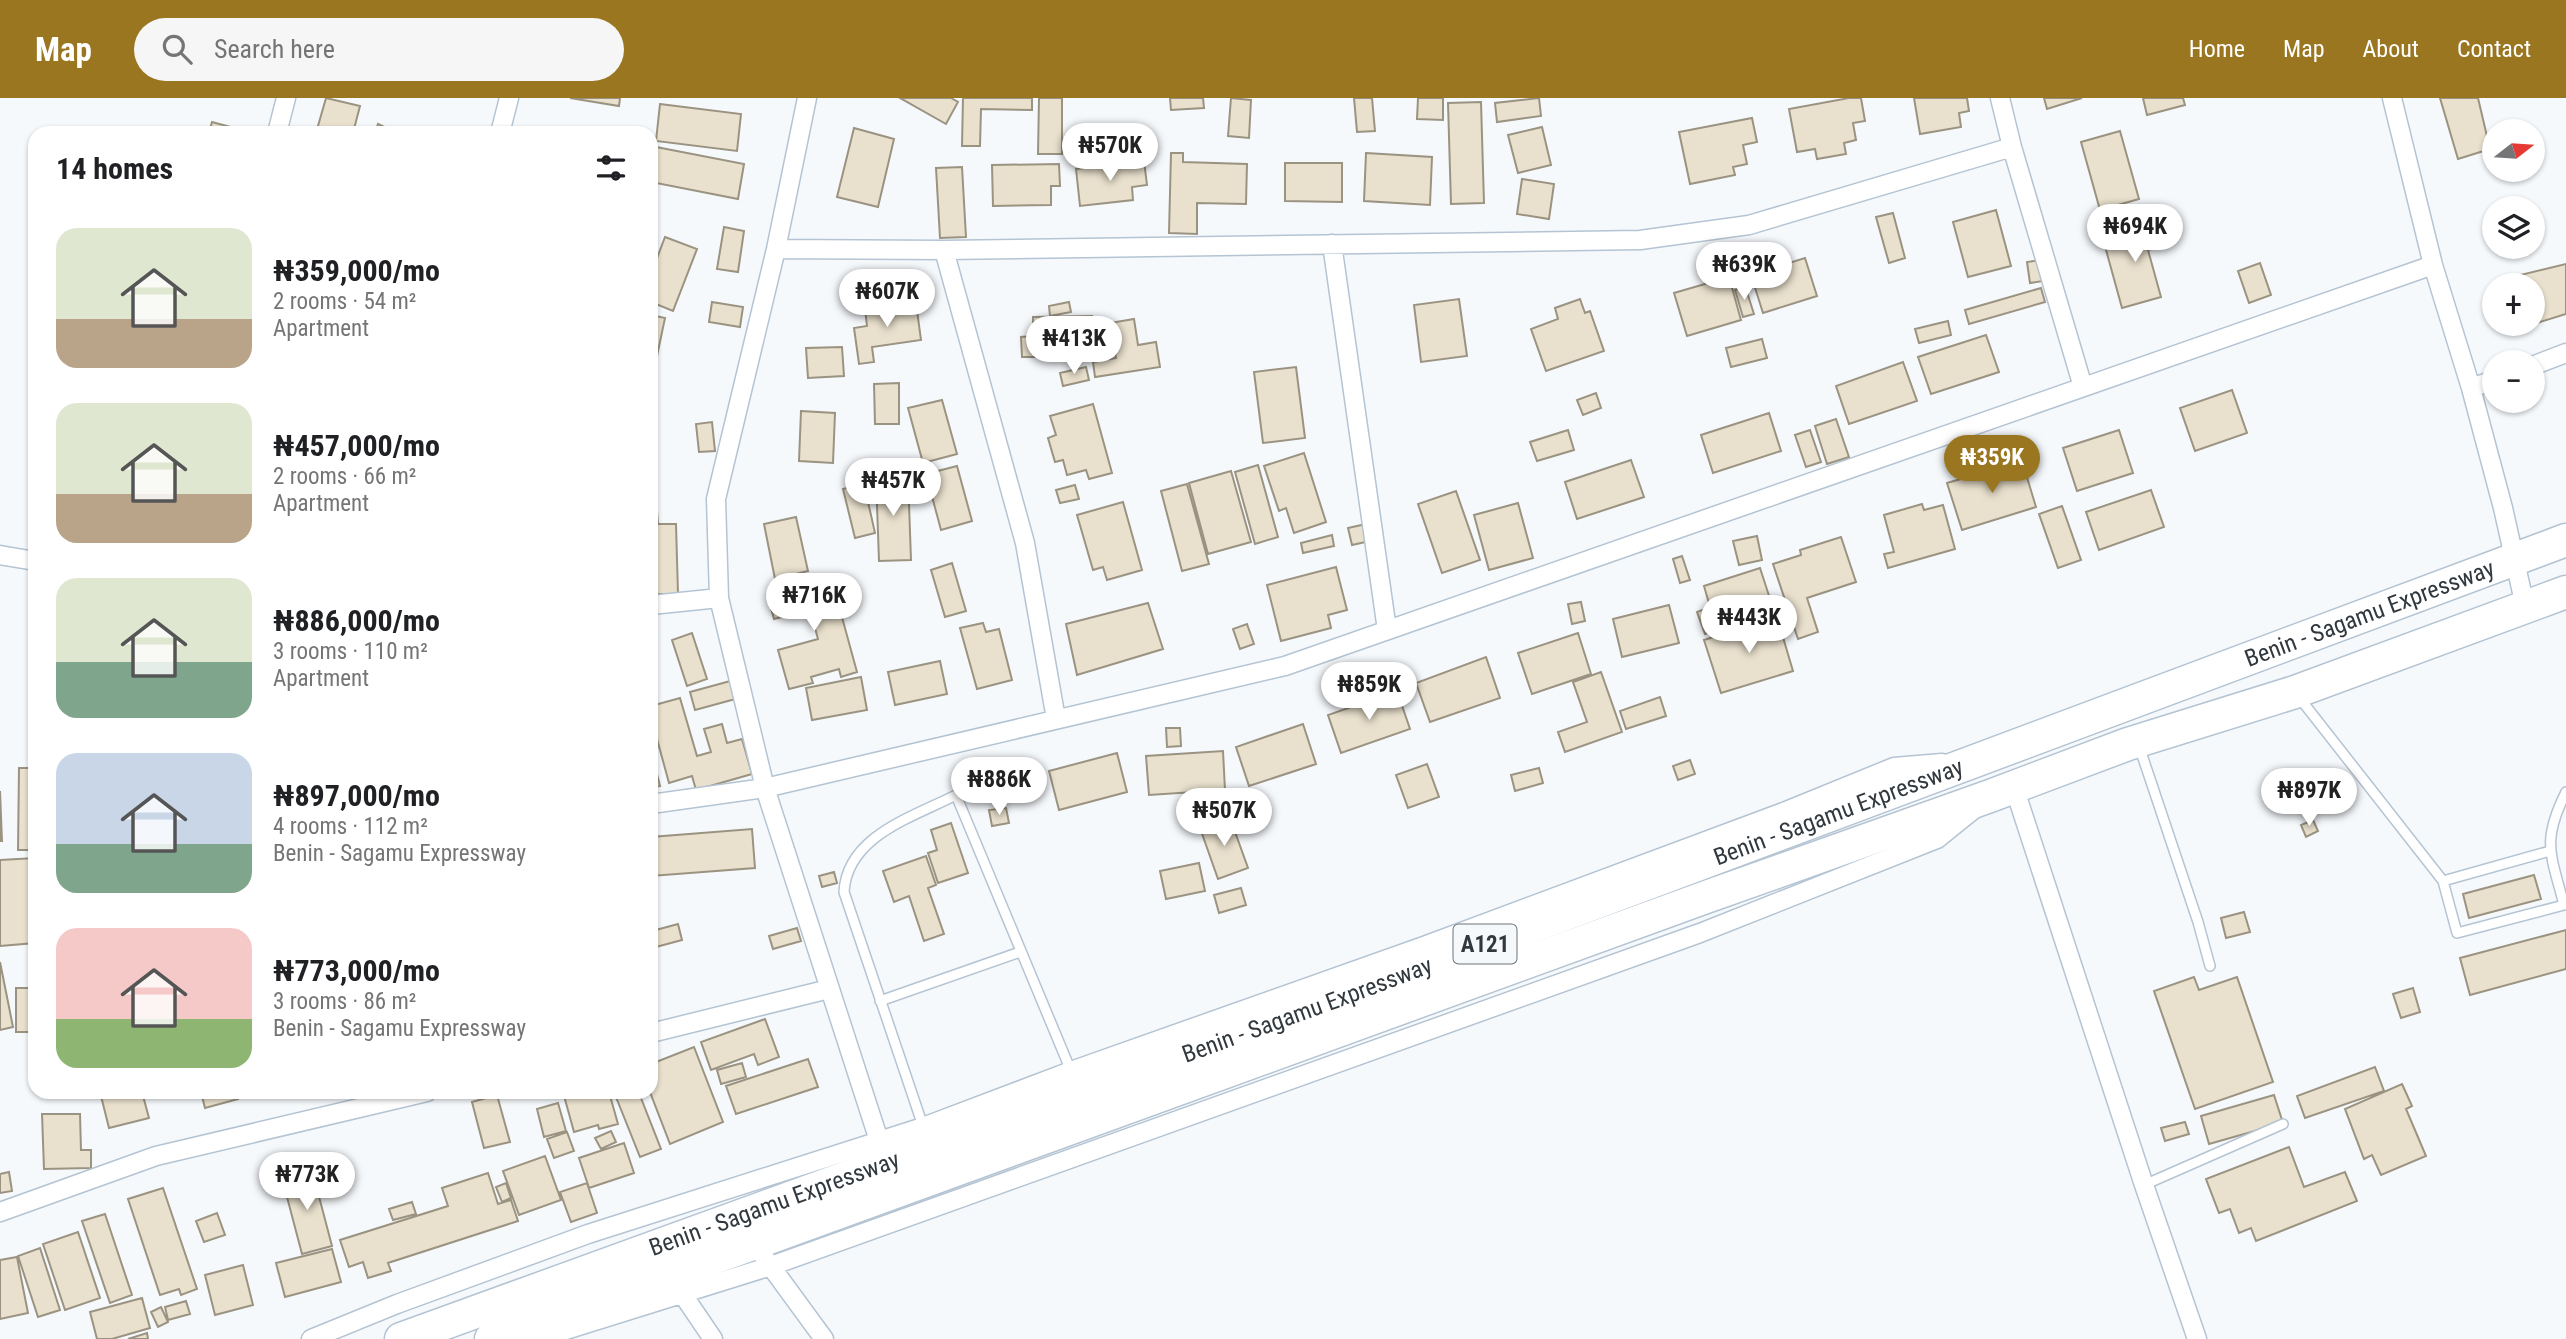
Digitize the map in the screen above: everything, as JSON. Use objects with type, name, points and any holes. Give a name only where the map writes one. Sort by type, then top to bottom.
[{"type":"highway","name":"Benin - Sagamu Expressway","points":[[401,1339],[883,1152],[1351,994],[2566,540]]},
{"type":"highway","name":"A121","points":[[491,1339],[676,1284],[762,1255],[1706,897],[2138,741],[2295,692],[2566,592]]},
{"type":"street","points":[[278,126],[286,98]]},
{"type":"street","points":[[502,126],[509,98]]},
{"type":"street","points":[[311,1339],[397,1304],[588,1234],[883,1152],[765,788],[719,598],[716,499],[776,249],[807,98]]},
{"type":"street","points":[[2000,98],[2083,387]]},
{"type":"street","points":[[2392,98],[2433,265],[2471,388],[2525,606]]},
{"type":"street","points":[[776,249],[944,250],[1640,240],[1749,225],[2012,147]]},
{"type":"street","points":[[1332,244],[1387,630]]},
{"type":"street","points":[[944,250],[1025,543],[1056,719]]},
{"type":"street","points":[[658,803],[765,788],[1285,666],[2433,265]]},
{"type":"street","points":[[2545,361],[2566,353]]},
{"type":"street","points":[[2471,388],[2482,384]]},
{"type":"street","points":[[0,555],[28,560]]},
{"type":"street","points":[[658,604],[719,598]]},
{"type":"street","points":[[927,1137],[1071,1071],[1424,946],[1894,768],[1980,759]]},
{"type":"street","points":[[2002,792],[2197,1339]]},
{"type":"street","points":[[658,1031],[829,989]]},
{"type":"street","points":[[0,1212],[156,1156],[397,1099]]},
{"type":"street","points":[[762,1255],[824,1339]]},
{"type":"street","points":[[537,1339],[676,1284],[713,1339]]},
{"type":"lane","points":[[2295,692],[2443,881],[2457,933],[2564,905],[2550,851],[2549,836],[2555,814],[2566,792]]},
{"type":"lane","points":[[2138,741],[2210,966]]},
{"type":"lane","points":[[927,1137],[844,892],[845,876],[854,857],[881,832],[956,795],[1071,1071]]},
{"type":"lane","points":[[2443,881],[2550,851]]},
{"type":"lane","points":[[880,1001],[1020,952]]},
{"type":"lane","points":[[2144,1185],[2283,1124]]},
{"type":"building","points":[[326,98],[360,106],[355,126],[318,126]]},
{"type":"building","points":[[570,98],[620,98],[619,106]]},
{"type":"building","points":[[900,98],[951,98],[958,102],[946,124]]},
{"type":"building","points":[[963,98],[1032,98],[1032,110],[981,109],[980,146],[962,146]]},
{"type":"building","points":[[1039,98],[1062,98],[1062,154],[1038,154]]},
{"type":"building","points":[[1170,98],[1203,98],[1204,108],[1171,110]]},
{"type":"building","points":[[1231,98],[1251,100],[1249,138],[1228,136]]},
{"type":"building","points":[[1354,98],[1372,98],[1375,131],[1357,132]]},
{"type":"building","points":[[1418,98],[1443,98],[1443,120],[1417,119]]},
{"type":"building","points":[[1539,98],[1541,116],[1497,122],[1495,103]]},
{"type":"building","points":[[1861,98],[1865,121],[1853,123],[1856,140],[1844,143],[1846,154],[1817,159],[1815,149],[1797,152],[1789,109]]},
{"type":"building","points":[[1914,98],[1967,98],[1969,111],[1959,113],[1961,127],[1920,134]]},
{"type":"building","points":[[2044,98],[2082,98],[2047,109]]},
{"type":"building","points":[[2143,98],[2183,98],[2185,105],[2147,115]]},
{"type":"building","points":[[2440,98],[2478,98],[2483,119],[2482,152],[2458,159]]},
{"type":"building","points":[[1481,102],[1484,203],[1451,204],[1448,103]]},
{"type":"building","points":[[660,104],[741,114],[737,151],[658,141]]},
{"type":"building","points":[[1752,118],[1757,142],[1743,145],[1747,164],[1733,167],[1735,175],[1690,184],[1679,132]]},
{"type":"building","points":[[212,122],[227,126],[211,126]]},
{"type":"building","points":[[1542,127],[1551,165],[1518,173],[1508,135]]},
{"type":"building","points":[[854,128],[894,139],[878,207],[837,197]]},
{"type":"building","points":[[2120,131],[2139,199],[2100,210],[2081,142]]},
{"type":"building","points":[[658,147],[744,164],[738,199],[658,183]]},
{"type":"building","points":[[1171,153],[1183,153],[1183,162],[1247,164],[1246,204],[1197,203],[1197,234],[1169,233]]},
{"type":"building","points":[[1366,153],[1432,157],[1430,205],[1364,201]]},
{"type":"building","points":[[1144,161],[1147,185],[1132,187],[1133,200],[1080,206],[1076,169]]},
{"type":"building","points":[[1285,163],[1342,163],[1342,202],[1285,201]]},
{"type":"building","points":[[1059,164],[1060,186],[1051,186],[1051,205],[993,206],[992,165]]},
{"type":"building","points":[[962,167],[966,237],[940,238],[936,168]]},
{"type":"building","points":[[1522,179],[1554,184],[1549,219],[1517,214]]},
{"type":"building","points":[[1996,210],[2011,266],[1968,277],[1953,222]]},
{"type":"building","points":[[1893,213],[1905,258],[1889,263],[1876,217]]},
{"type":"building","points":[[2160,222],[2167,244],[2148,250],[2161,297],[2122,308],[2103,239]]},
{"type":"building","points":[[724,227],[744,231],[738,272],[717,269]]},
{"type":"building","points":[[665,237],[697,249],[673,311],[658,305],[658,256]]},
{"type":"building","points":[[1805,258],[1817,296],[1763,313],[1751,275]]},
{"type":"building","points":[[2040,260],[2043,281],[2030,283],[2027,262]]},
{"type":"building","points":[[2260,263],[2271,295],[2249,303],[2238,271]]},
{"type":"building","points":[[2566,264],[2566,314],[2545,320],[2545,273],[2529,273]]},
{"type":"building","points":[[1729,277],[1741,320],[1687,336],[1674,293]]},
{"type":"building","points":[[1745,286],[1754,314],[1743,317],[1735,290]]},
{"type":"building","points":[[2041,288],[2045,302],[1969,324],[1965,310]]},
{"type":"building","points":[[1459,299],[1467,356],[1421,362],[1414,305]]},
{"type":"building","points":[[1580,299],[1585,313],[1590,311],[1604,351],[1546,371],[1531,329],[1558,319],[1555,308]]},
{"type":"building","points":[[712,302],[743,307],[740,327],[709,322]]},
{"type":"building","points":[[1069,302],[1071,312],[1050,316],[1049,306]]},
{"type":"building","points":[[916,303],[921,340],[872,347],[874,362],[859,364],[854,328],[867,326],[865,309]]},
{"type":"building","points":[[658,316],[665,318],[658,351]]},
{"type":"building","points":[[1092,316],[1092,357],[1022,357],[1021,337],[1033,336],[1033,317]]},
{"type":"building","points":[[1134,319],[1138,345],[1156,342],[1160,367],[1095,377],[1093,362],[1116,358],[1110,323]]},
{"type":"building","points":[[1948,321],[1951,335],[1919,343],[1915,329]]},
{"type":"building","points":[[1986,335],[1999,372],[1931,394],[1918,357]]},
{"type":"building","points":[[1762,339],[1767,358],[1731,367],[1726,348]]},
{"type":"building","points":[[842,347],[844,376],[808,378],[806,348]]},
{"type":"building","points":[[1903,362],[1917,401],[1849,424],[1836,386]]},
{"type":"building","points":[[1086,367],[1089,380],[1063,386],[1060,373]]},
{"type":"building","points":[[1296,367],[1305,438],[1263,443],[1254,372]]},
{"type":"building","points":[[899,383],[899,424],[875,424],[874,384]]},
{"type":"building","points":[[2232,390],[2247,433],[2195,451],[2180,408]]},
{"type":"building","points":[[1596,393],[1601,408],[1583,415],[1577,400]]},
{"type":"building","points":[[942,400],[957,454],[923,463],[908,408]]},
{"type":"building","points":[[1093,404],[1112,473],[1089,479],[1086,470],[1067,475],[1063,460],[1055,462],[1048,438],[1056,435],[1050,416]]},
{"type":"building","points":[[801,411],[835,413],[833,463],[799,461]]},
{"type":"building","points":[[1769,413],[1781,451],[1713,473],[1701,435]]},
{"type":"building","points":[[1836,419],[1849,457],[1827,464],[1815,426]]},
{"type":"building","points":[[712,422],[715,451],[699,452],[696,424]]},
{"type":"building","points":[[1568,430],[1574,450],[1537,461],[1530,442]]},
{"type":"building","points":[[1810,430],[1821,462],[1806,467],[1795,435]]},
{"type":"building","points":[[2119,430],[2133,473],[2077,491],[2063,448]]},
{"type":"building","points":[[1304,453],[1326,522],[1294,533],[1286,508],[1279,511],[1264,466]]},
{"type":"building","points":[[1631,460],[1644,497],[1577,519],[1565,482]]},
{"type":"building","points":[[2022,461],[2036,507],[1962,530],[1947,483]]},
{"type":"building","points":[[1258,465],[1278,537],[1255,544],[1235,472]]},
{"type":"building","points":[[957,466],[972,521],[941,530],[926,474]]},
{"type":"building","points":[[1231,471],[1251,542],[1208,554],[1189,483]]},
{"type":"building","points":[[908,476],[911,560],[879,561],[876,477]]},
{"type":"building","points":[[864,484],[875,533],[855,538],[843,489]]},
{"type":"building","points":[[1187,484],[1209,564],[1182,571],[1161,491]]},
{"type":"building","points":[[1075,485],[1079,499],[1060,503],[1056,490]]},
{"type":"building","points":[[2151,490],[2164,527],[2099,550],[2086,512]]},
{"type":"building","points":[[1456,491],[1480,560],[1442,573],[1418,504]]},
{"type":"building","points":[[1123,502],[1142,570],[1107,580],[1103,567],[1093,570],[1077,515]]},
{"type":"building","points":[[1518,503],[1533,558],[1489,570],[1474,515]]},
{"type":"building","points":[[1922,504],[1924,510],[1943,505],[1955,549],[1888,568],[1884,554],[1894,552],[1884,515]]},
{"type":"building","points":[[2062,506],[2081,560],[2058,568],[2039,514]]},
{"type":"building","points":[[796,517],[808,571],[775,579],[764,524]]},
{"type":"building","points":[[658,524],[676,524],[678,594],[658,594]]},
{"type":"building","points":[[1366,524],[1370,541],[1352,545],[1348,528]]},
{"type":"building","points":[[1332,535],[1334,546],[1303,553],[1301,543]]},
{"type":"building","points":[[1757,536],[1762,560],[1739,565],[1733,541]]},
{"type":"building","points":[[1841,537],[1856,582],[1807,598],[1818,632],[1798,639],[1773,564],[1801,555],[1800,550]]},
{"type":"building","points":[[1682,556],[1690,580],[1680,583],[1673,559]]},
{"type":"building","points":[[952,563],[966,611],[945,617],[931,570]]},
{"type":"building","points":[[1336,567],[1347,610],[1328,615],[1331,628],[1281,641],[1267,585]]},
{"type":"building","points":[[1760,568],[1774,611],[1705,634],[1697,612],[1710,607],[1704,586]]},
{"type":"building","points":[[831,577],[857,672],[841,677],[839,669],[811,677],[813,683],[789,689],[778,650],[818,639],[810,610],[774,619],[767,594]]},
{"type":"building","points":[[1581,602],[1585,621],[1572,624],[1568,604]]},
{"type":"building","points":[[1148,603],[1163,649],[1077,675],[1066,624]]},
{"type":"building","points":[[1669,605],[1679,643],[1622,657],[1613,619]]},
{"type":"building","points":[[1777,617],[1793,671],[1721,693],[1704,640]]},
{"type":"building","points":[[983,623],[986,632],[999,629],[1012,680],[977,689],[960,628]]},
{"type":"building","points":[[1247,624],[1254,644],[1240,649],[1233,629]]},
{"type":"building","points":[[692,633],[707,679],[687,686],[672,640]]},
{"type":"building","points":[[1578,633],[1591,674],[1532,694],[1518,653]]},
{"type":"building","points":[[1486,657],[1500,698],[1430,722],[1416,683]]},
{"type":"building","points":[[940,661],[947,694],[895,705],[888,672]]},
{"type":"building","points":[[1601,672],[1622,732],[1565,752],[1558,732],[1587,722],[1573,682]]},
{"type":"building","points":[[861,677],[867,710],[812,720],[806,688]]},
{"type":"building","points":[[734,680],[739,698],[695,710],[690,692]]},
{"type":"building","points":[[1397,691],[1410,729],[1341,753],[1328,715]]},
{"type":"building","points":[[1660,697],[1666,716],[1626,729],[1620,711]]},
{"type":"building","points":[[680,698],[697,756],[711,752],[704,729],[722,724],[727,743],[742,739],[752,774],[696,790],[692,776],[669,783],[658,743],[658,704]]},
{"type":"building","points":[[1303,724],[1316,764],[1249,786],[1236,747]]},
{"type":"building","points":[[1166,728],[1180,728],[1181,746],[1167,747]]},
{"type":"building","points":[[1223,751],[1225,790],[1149,795],[1146,756]]},
{"type":"building","points":[[1117,753],[1127,792],[1059,810],[1049,771]]},
{"type":"building","points":[[1690,760],[1695,774],[1678,780],[1673,766]]},
{"type":"building","points":[[1427,764],[1439,797],[1408,808],[1396,775]]},
{"type":"building","points":[[19,768],[28,768],[28,850],[18,850]]},
{"type":"building","points":[[1539,768],[1543,783],[1515,791],[1511,775]]},
{"type":"building","points":[[0,791],[2,841],[0,841]]},
{"type":"building","points":[[1006,808],[1009,823],[992,826],[989,810]]},
{"type":"building","points":[[1230,818],[1248,868],[1218,879],[1200,828]]},
{"type":"building","points":[[2313,820],[2318,831],[2306,837],[2301,825]]},
{"type":"building","points":[[951,823],[968,873],[938,883],[928,853],[937,850],[931,830]]},
{"type":"building","points":[[752,829],[755,868],[658,875],[658,836]]},
{"type":"building","points":[[926,856],[936,885],[928,888],[944,934],[924,941],[909,896],[894,902],[883,871]]},
{"type":"building","points":[[28,858],[28,944],[0,946],[0,860]]},
{"type":"building","points":[[1199,863],[1205,891],[1166,899],[1160,871]]},
{"type":"building","points":[[834,872],[837,883],[822,887],[819,876]]},
{"type":"building","points":[[2534,875],[2541,899],[2469,918],[2463,894]]},
{"type":"building","points":[[1241,888],[1246,905],[1219,913],[1214,895]]},
{"type":"building","points":[[2244,912],[2250,932],[2226,938],[2221,918]]},
{"type":"building","points":[[678,924],[682,940],[658,946],[658,929]]},
{"type":"building","points":[[797,928],[801,941],[773,949],[769,936]]},
{"type":"building","points":[[2566,930],[2566,969],[2470,995],[2460,958]]},
{"type":"building","points":[[0,962],[13,1027],[0,1030]]},
{"type":"building","points":[[2194,977],[2199,990],[2237,977],[2273,1082],[2195,1109],[2154,991]]},
{"type":"building","points":[[16,988],[28,988],[28,1032],[16,1032]]},
{"type":"building","points":[[2413,988],[2420,1012],[2401,1018],[2393,994]]},
{"type":"building","points":[[765,1019],[779,1057],[758,1065],[754,1054],[711,1070],[701,1042]]},
{"type":"building","points":[[694,1047],[723,1122],[670,1144],[653,1099],[658,1099],[658,1061]]},
{"type":"building","points":[[808,1059],[818,1087],[736,1114],[726,1086]]},
{"type":"building","points":[[742,1063],[746,1077],[721,1084],[717,1070]]},
{"type":"building","points":[[2375,1067],[2384,1091],[2305,1118],[2297,1096]]},
{"type":"building","points":[[2402,1084],[2412,1106],[2406,1109],[2426,1156],[2381,1175],[2372,1155],[2364,1159],[2345,1109]]},
{"type":"building","points":[[2274,1095],[2283,1123],[2209,1144],[2201,1116]]},
{"type":"building","points":[[102,1099],[144,1099],[149,1118],[109,1128]]},
{"type":"building","points":[[203,1099],[238,1099],[205,1108]]},
{"type":"building","points":[[498,1099],[510,1142],[484,1148],[472,1102]]},
{"type":"building","points":[[565,1099],[611,1099],[618,1124],[599,1129],[598,1125],[574,1132]]},
{"type":"building","points":[[617,1099],[641,1099],[661,1149],[640,1157]]},
{"type":"building","points":[[558,1103],[566,1131],[544,1137],[537,1109]]},
{"type":"building","points":[[42,1114],[80,1114],[81,1150],[91,1150],[91,1168],[44,1169]]},
{"type":"building","points":[[2185,1122],[2189,1134],[2165,1141],[2161,1128]]},
{"type":"building","points":[[611,1131],[616,1142],[601,1149],[595,1138]]},
{"type":"building","points":[[567,1132],[574,1151],[554,1158],[547,1139]]},
{"type":"building","points":[[624,1143],[634,1173],[589,1188],[579,1158]]},
{"type":"building","points":[[2289,1147],[2304,1187],[2345,1172],[2357,1201],[2256,1241],[2251,1228],[2239,1233],[2230,1209],[2219,1213],[2206,1179]]},
{"type":"building","points":[[545,1156],[561,1200],[519,1215],[503,1171]]},
{"type":"building","points":[[312,1170],[332,1246],[302,1254],[282,1178]]},
{"type":"building","points":[[9,1172],[12,1191],[0,1193],[0,1174]]},
{"type":"building","points":[[488,1173],[498,1204],[511,1200],[518,1221],[388,1263],[391,1271],[368,1278],[363,1262],[349,1267],[340,1240],[448,1206],[442,1188]]},
{"type":"building","points":[[506,1183],[511,1198],[502,1202],[496,1187]]},
{"type":"building","points":[[587,1183],[597,1213],[571,1222],[560,1192]]},
{"type":"building","points":[[163,1188],[197,1289],[181,1295],[179,1289],[160,1295],[128,1199]]},
{"type":"building","points":[[412,1202],[416,1214],[393,1220],[389,1209]]},
{"type":"building","points":[[217,1213],[225,1235],[204,1242],[196,1221]]},
{"type":"building","points":[[105,1214],[132,1295],[110,1303],[82,1221]]},
{"type":"building","points":[[78,1232],[100,1298],[65,1310],[43,1244]]},
{"type":"building","points":[[40,1248],[60,1310],[38,1317],[18,1256]]},
{"type":"building","points":[[332,1249],[341,1282],[285,1297],[276,1263]]},
{"type":"building","points":[[17,1257],[28,1313],[0,1319],[0,1260]]},
{"type":"building","points":[[243,1265],[253,1305],[215,1315],[205,1275]]},
{"type":"building","points":[[142,1298],[150,1328],[112,1339],[97,1339],[90,1312]]},
{"type":"building","points":[[186,1301],[190,1314],[168,1320],[165,1307]]},
{"type":"building","points":[[161,1307],[168,1322],[158,1327],[151,1312]]},
{"type":"building","points":[[147,1333],[148,1339],[128,1339]]}]
